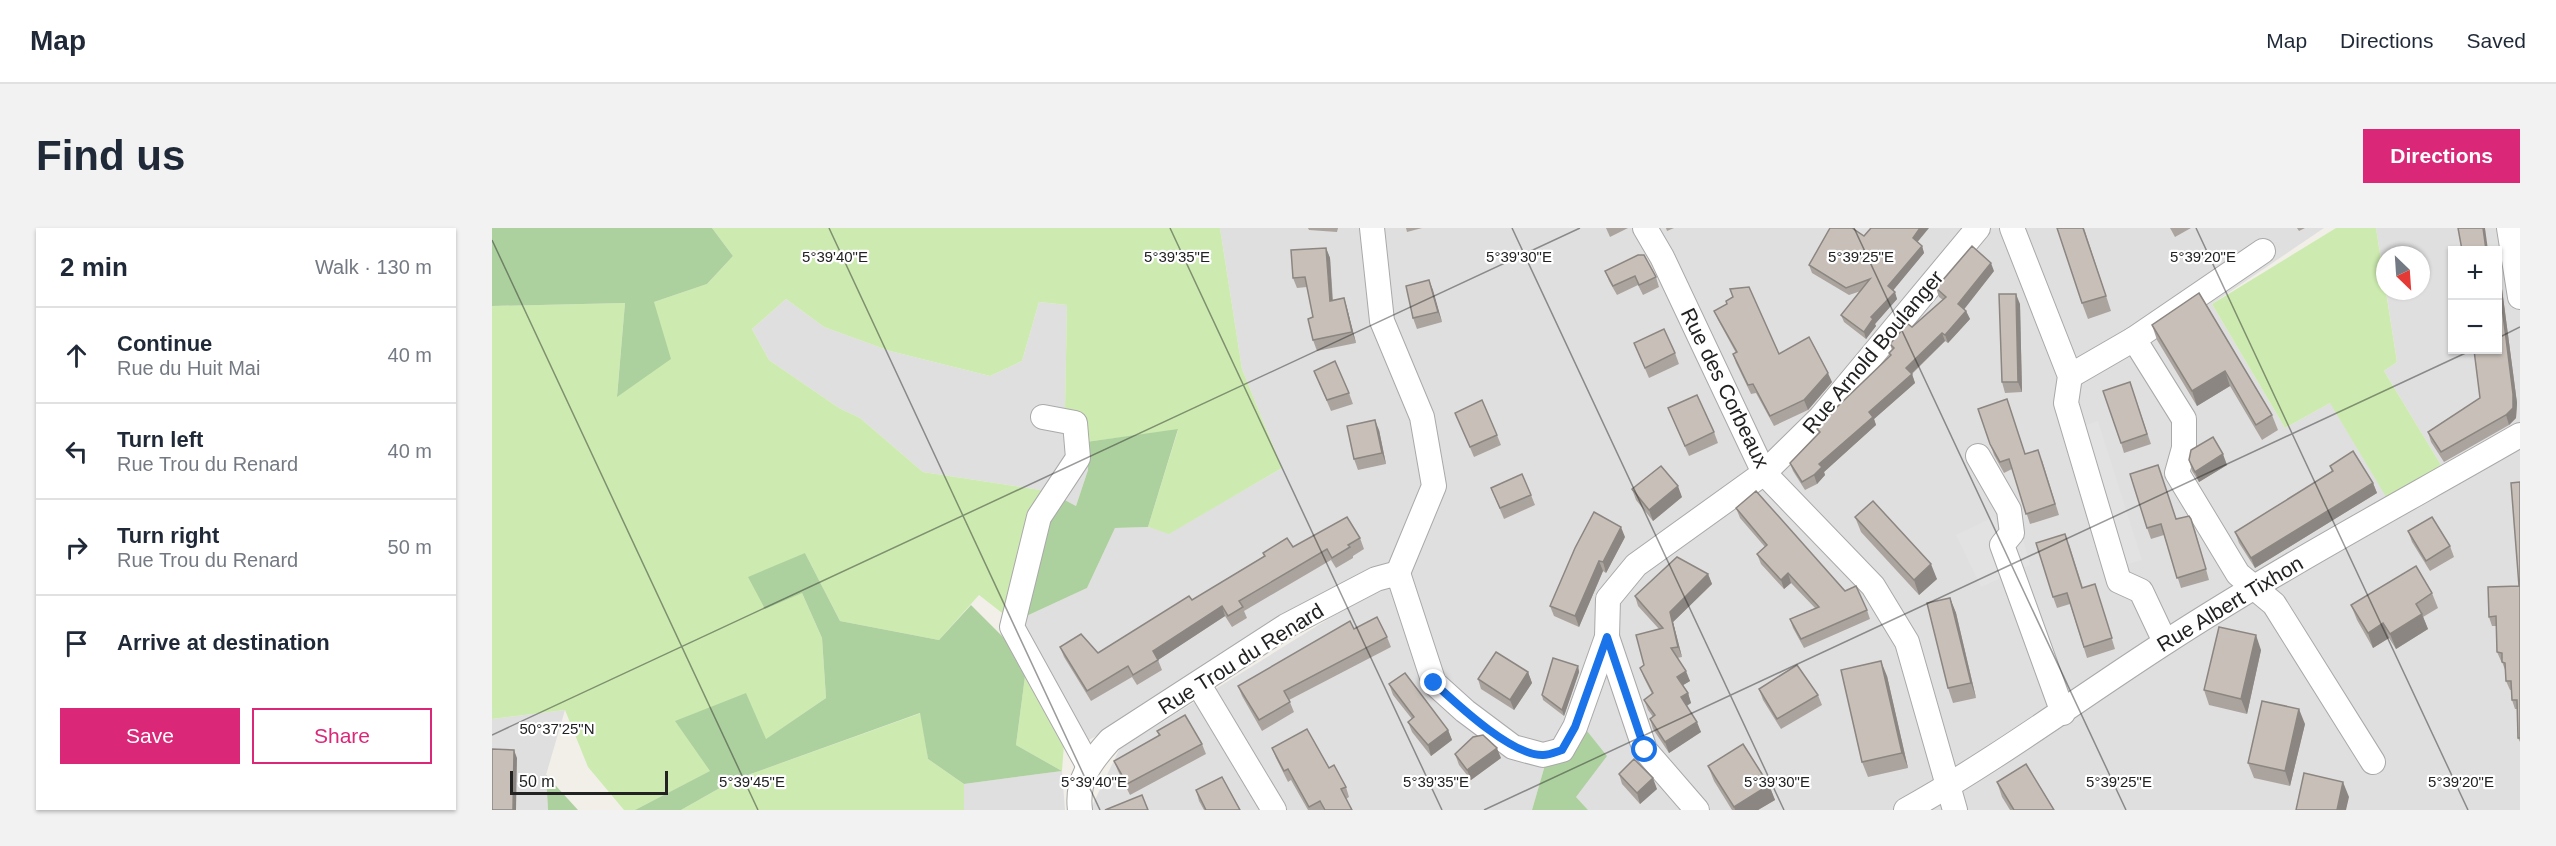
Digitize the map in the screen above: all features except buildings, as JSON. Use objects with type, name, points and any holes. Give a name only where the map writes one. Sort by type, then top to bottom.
[{"type":"street","points":[[1372,228],[1382,321],[1422,417],[1434,486],[1398,573],[1434,683],[1465,711],[1513,747],[1542,755],[1562,750],[1575,727],[1607,637],[1608,598],[1636,565],[1764,473]]},
{"type":"street","name":"Rue des Corbeaux","points":[[1645,228],[1662,257],[1764,473],[1874,586],[1907,642],[1955,810]]},
{"type":"street","name":"Rue Arnold Boulanger","points":[[1764,473],[1821,417],[1978,228]]},
{"type":"street","points":[[2012,228],[2070,376],[2066,403],[2119,581],[2141,591],[2165,642]]},
{"type":"street","points":[[2510,228],[2520,297]]},
{"type":"street","points":[[2070,376],[2134,339],[2263,251]]},
{"type":"street","points":[[2134,339],[2184,419],[2184,448],[2177,473],[2238,574],[2274,604],[2373,762]]},
{"type":"street","points":[[1043,417],[1075,423],[1078,458],[1038,517],[1012,627],[1088,765]]},
{"type":"street","name":"Rue Albert Tixhon","points":[[1906,810],[2062,713],[2165,642],[2254,588],[2520,435]]},
{"type":"street","points":[[1978,456],[2009,510],[2012,533],[2002,545],[2062,713]]},
{"type":"street","name":"Rue Trou du Renard","points":[[1080,810],[1078,793],[1088,765],[1110,740],[1286,626],[1376,579],[1398,573]]},
{"type":"street","points":[[1607,637],[1645,750],[1697,810]]},
{"type":"street","points":[[1198,685],[1274,810]]},
{"type":"shaded area","points":[[1220,228],[2324,228],[2212,304],[2285,428],[2330,403],[2441,465],[2384,371],[2397,362],[2387,300],[2430,300],[2430,246],[2379,246],[2376,228],[2520,228],[2520,810],[1588,810],[1545,765],[1532,810],[1090,810],[1120,748],[1380,587],[1083,743],[1020,619],[1087,588],[1115,528],[1148,527],[1169,533],[1282,468],[1242,369]]},
{"type":"shaded area","points":[[786,299],[824,327],[890,351],[990,376],[1022,361],[1039,302],[1067,305],[1065,409],[1085,423],[1088,470],[1076,506],[1047,491],[923,472],[860,418],[839,408],[769,360],[752,329]]},
{"type":"shaded area","points":[[2098,421],[2142,560],[2125,565],[2081,427]]},
{"type":"shaded area","points":[[1994,517],[2001,531],[2019,524],[2030,565],[1981,587],[1956,535]]},
{"type":"shaded area","points":[[565,710],[546,775],[548,810],[492,810],[492,719]]},
{"type":"shaded area","points":[[1062,771],[1065,810],[964,810],[964,784]]},
{"type":"green space","points":[[492,228],[712,228],[733,256],[707,284],[654,302],[671,359],[617,397],[625,303],[492,306]]},
{"type":"green space","points":[[712,228],[1220,228],[1242,369],[1282,468],[1169,534],[1148,527],[1178,430],[1086,442],[1065,409],[1067,305],[1039,302],[1022,361],[990,376],[890,351],[824,327],[786,299],[752,329],[769,360],[839,408],[860,418],[923,472],[1047,491],[1029,511],[1006,616],[979,595],[939,640],[840,621],[805,553],[802,593],[822,638],[826,698],[765,740],[676,721],[711,771],[635,810],[624,810],[588,767],[565,710],[492,719],[492,306],[625,303],[617,396],[654,302],[707,284],[733,256]]},
{"type":"green space","points":[[2336,228],[2376,228],[2379,246],[2376,246],[2376,300],[2387,300],[2397,362],[2384,371],[2441,465],[2388,500],[2330,403],[2285,428],[2212,304]]},
{"type":"green space","points":[[1178,429],[1148,527],[1115,528],[1087,588],[1020,619],[1042,530],[1061,498],[1076,506],[1088,470],[1086,442]]},
{"type":"green space","points":[[805,553],[840,621],[939,640],[971,605],[1027,661],[1016,745],[1062,771],[964,784],[928,759],[920,713],[734,780],[681,810],[635,810],[710,771],[675,721],[746,693],[766,739],[826,698],[822,638],[802,593],[765,609],[748,577]]},
{"type":"green space","points":[[1027,661],[1064,744],[1062,771],[1016,745]]},
{"type":"green space","points":[[921,713],[928,759],[964,784],[964,810],[681,810],[734,780]]},
{"type":"green space","points":[[1583,726],[1607,756],[1576,797],[1588,810],[1532,810],[1545,765]]},
{"type":"green space","points":[[546,775],[578,810],[548,810]]},
{"type":"route","points":[[1434,683],[1465,711],[1513,747],[1542,755],[1562,750],[1575,727],[1607,637],[1645,750]]}]
